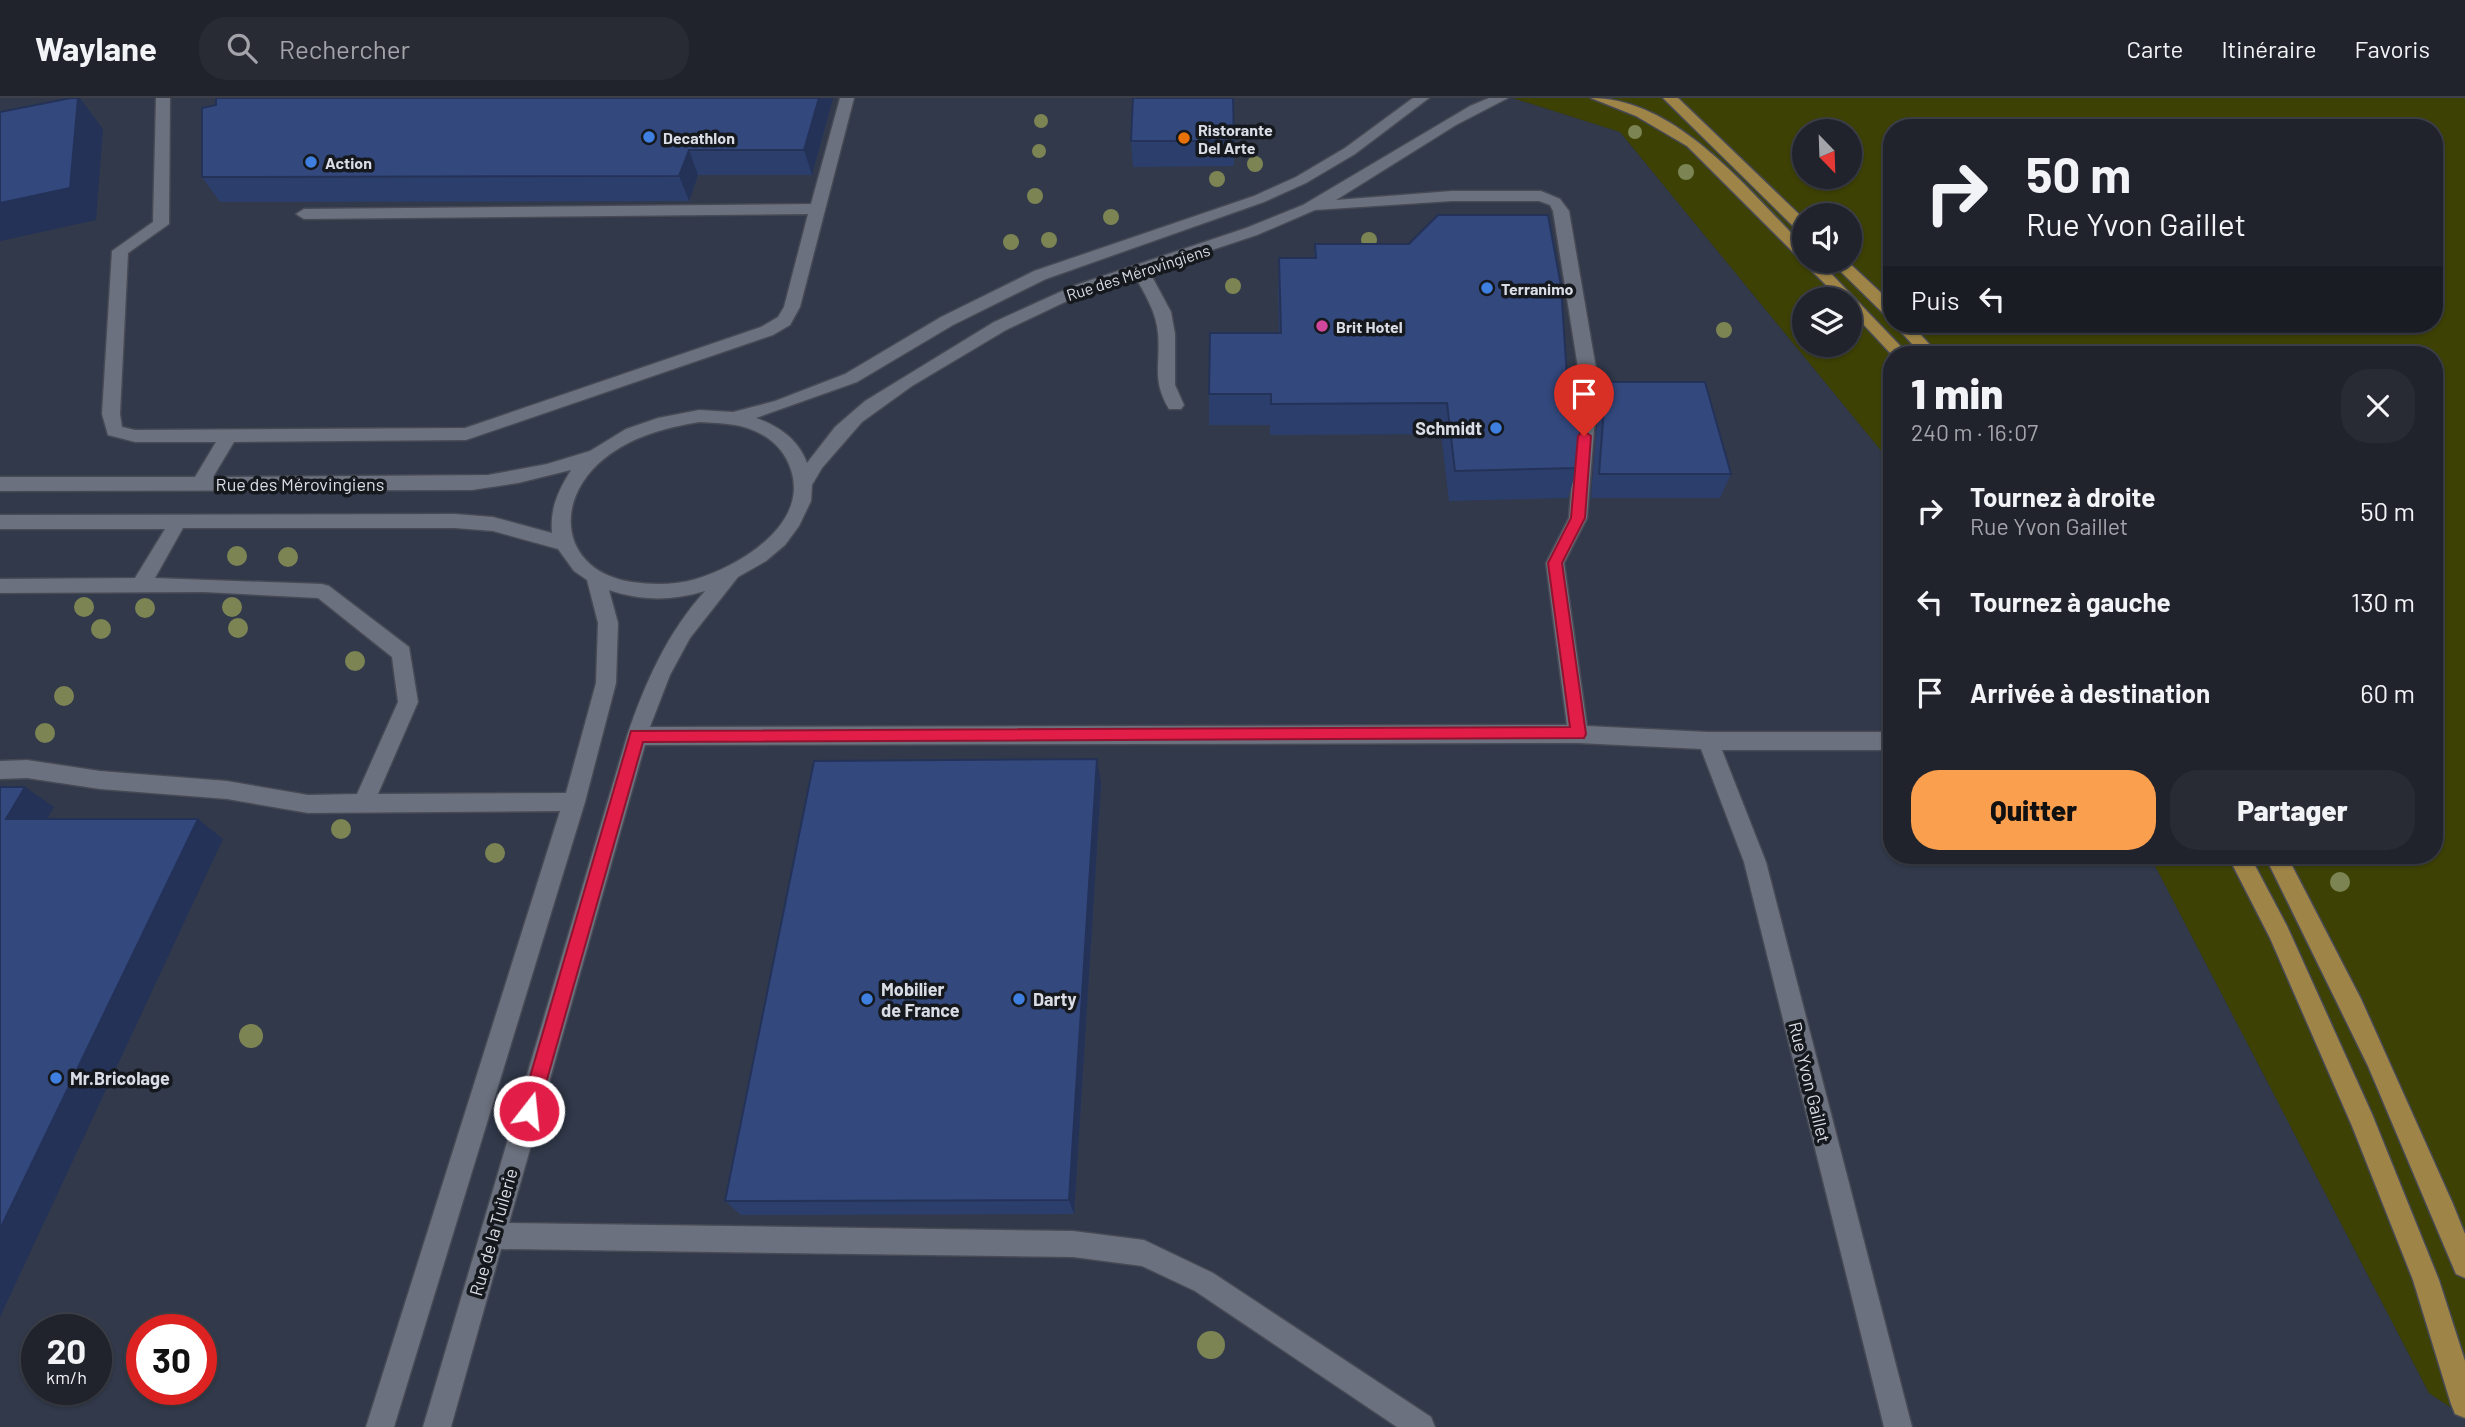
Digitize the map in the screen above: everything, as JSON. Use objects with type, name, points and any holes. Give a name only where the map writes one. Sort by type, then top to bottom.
[{"type":"main road","points":[[1598,98],[1641,113],[1692,144],[1792,243]]},
{"type":"main road","points":[[1670,98],[1792,216]]},
{"type":"main road","points":[[1823,273],[1837,287]]},
{"type":"main road","points":[[1851,273],[1883,304]]},
{"type":"main road","points":[[1862,312],[1893,346]]},
{"type":"main road","points":[[1910,333],[1923,346]]},
{"type":"main road","points":[[2243,864],[2279,933],[2363,1123],[2426,1280],[2465,1404]]},
{"type":"main road","points":[[2281,864],[2314,925],[2409,1128],[2465,1265]]},
{"type":"street","points":[[163,98],[160,224],[120,251],[111,414],[114,431],[135,436],[466,434],[767,331],[784,321],[792,307],[847,98]]},
{"type":"street","name":"Rue des Mérovingiens","points":[[734,418],[781,405],[850,377],[947,321],[1040,275],[1259,199],[1301,180],[1350,150],[1422,98]]},
{"type":"street","name":"Rue des Mérovingiens","points":[[804,484],[819,454],[834,437],[878,399],[940,360],[1041,305],[1139,268],[1257,231],[1312,206],[1361,179],[1450,122],[1501,98]]},
{"type":"street","points":[[1312,206],[1452,197],[1541,196],[1555,202],[1561,211],[1589,380],[1578,518],[1555,563],[1578,734]]},
{"type":"street","points":[[304,214],[817,209]]},
{"type":"street","points":[[1139,268],[1163,312],[1167,334],[1166,385],[1175,405]]},
{"type":"street","points":[[699,416],[734,418],[777,435],[796,457],[804,484],[799,509],[785,533],[761,555],[732,573],[696,586],[660,591],[625,588],[596,579],[575,563],[562,543],[559,521],[563,498],[577,475],[596,455],[627,435],[663,422],[699,416]]},
{"type":"street","points":[[200,485],[228,436]]},
{"type":"street","name":"Rue des Mérovingiens","points":[[0,484],[472,483],[516,479],[558,469],[596,455]]},
{"type":"street","points":[[141,586],[179,520]]},
{"type":"street","name":"Rue des Mérovingiens","points":[[0,522],[455,521],[493,524],[562,543]]},
{"type":"street","name":"Rue de la Tuilerie","points":[[437,1427],[636,736],[655,683],[674,648],[692,619],[732,573]]},
{"type":"street","points":[[380,1427],[574,802],[606,683],[608,623],[596,579]]},
{"type":"street","points":[[0,586],[204,585],[322,591],[402,653],[408,702],[364,803]]},
{"type":"street","points":[[636,736],[1578,734],[1708,741],[1883,741]]},
{"type":"street","name":"Rue Yvon Gaillet","points":[[1708,741],[1727,784],[1755,862],[1898,1427]]},
{"type":"street","points":[[0,770],[27,769],[100,780],[227,790],[308,804],[574,802]]},
{"type":"street","points":[[492,1237],[1073,1244],[1144,1252],[1204,1282],[1421,1427]]},
{"type":"shaded area","points":[[0,98],[1513,98],[1620,132],[1792,342],[1792,357],[1804,357],[1883,453],[1883,864],[2154,864],[2429,1393],[2465,1417],[2465,1427],[0,1427]]},
{"type":"shaded area","points":[[1513,98],[2465,98],[2465,1417],[2429,1393],[2154,864],[2443,864],[2443,346],[1883,346],[1883,453],[1804,357],[1862,357],[1862,287],[1792,287],[1792,342],[1620,132]]},
{"type":"building","points":[[78,98],[70,188],[0,203],[0,112]]},
{"type":"building","points":[[216,98],[819,98],[804,150],[689,150],[679,176],[202,177],[202,108],[216,105]]},
{"type":"building","points":[[1133,98],[1233,98],[1234,141],[1131,141]]},
{"type":"building","points":[[1438,215],[1548,215],[1561,286],[1567,377],[1584,377],[1577,468],[1455,471],[1447,403],[1271,404],[1271,394],[1209,394],[1210,333],[1281,333],[1279,258],[1316,258],[1315,244],[1409,244]]},
{"type":"building","points":[[1606,382],[1705,382],[1731,474],[1599,474]]},
{"type":"building","points":[[1097,759],[1069,1200],[725,1201],[814,761]]},
{"type":"building","name":"Mr.Bricolage","points":[[0,787],[25,787],[6,819],[198,819],[0,1229]]},
{"type":"place","name":"Decathlon","points":[[649,137]]},
{"type":"place","name":"Ristorante Del Arte","points":[[1184,138]]},
{"type":"place","name":"Action","points":[[311,162]]},
{"type":"place","name":"Terranimo","points":[[1487,288]]},
{"type":"place","name":"Brit Hotel","points":[[1322,326]]},
{"type":"place","name":"Schmidt","points":[[1496,428]]},
{"type":"place","name":"Mobilier de France","points":[[867,999]]},
{"type":"place","name":"Darty","points":[[1019,999]]},
{"type":"place","name":"Mr.Bricolage","points":[[56,1078]]},
{"type":"route","points":[[529,1111],[636,736],[1578,734],[1555,563],[1578,518],[1584,436]]}]
